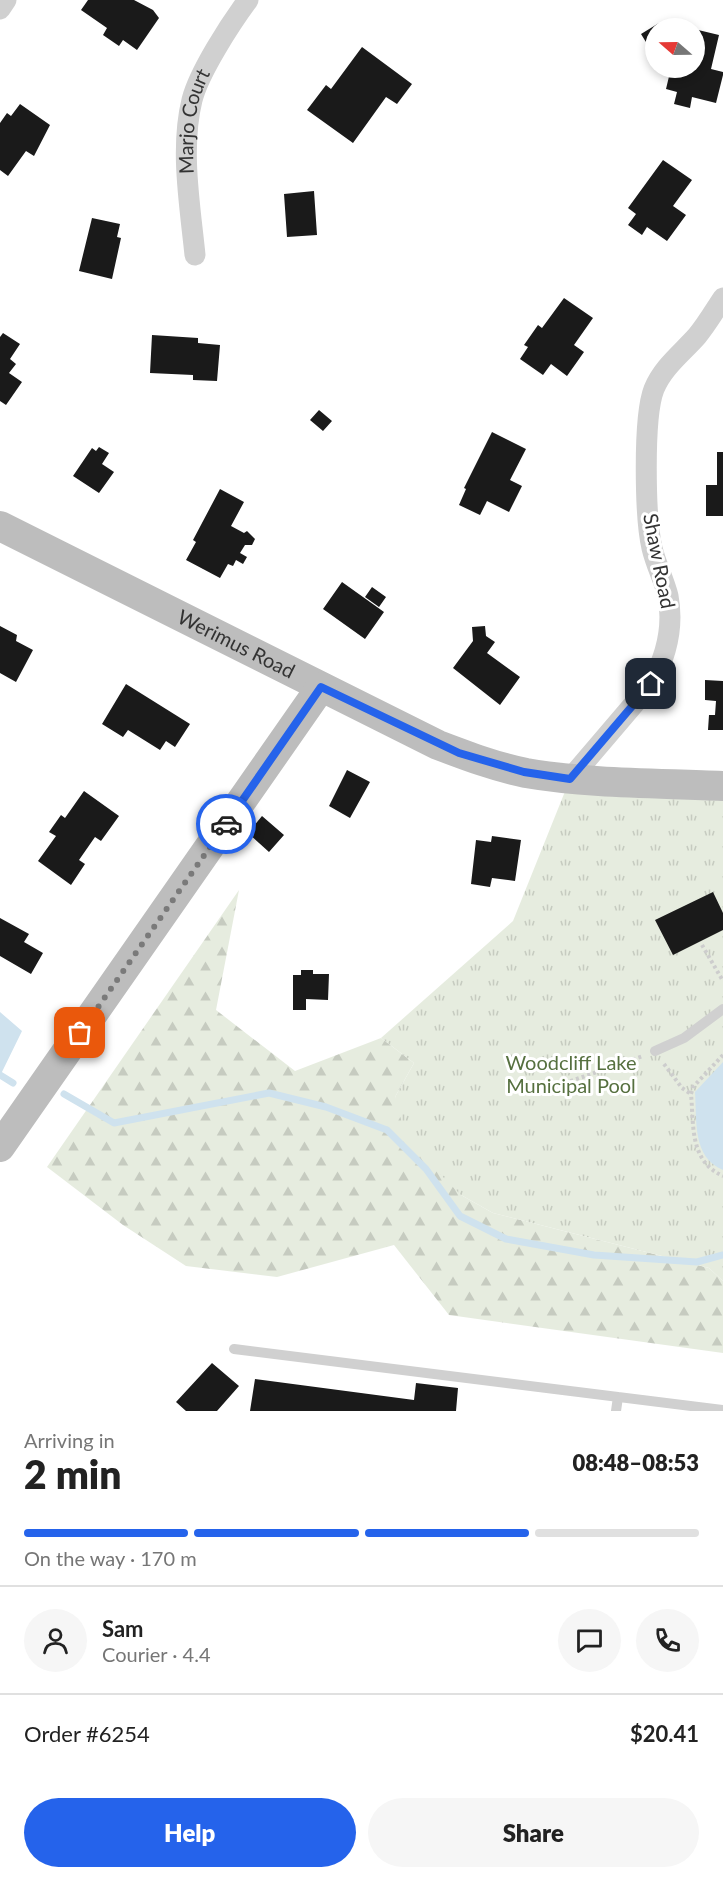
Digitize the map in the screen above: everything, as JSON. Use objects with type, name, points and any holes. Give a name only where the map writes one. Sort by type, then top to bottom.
[{"type":"main road","name":"Werimus Road","points":[[0,526],[321,687],[459,753],[524,772],[570,779],[723,786]]},
{"type":"main road","points":[[0,1147],[321,687]]},
{"type":"street","points":[[0,9],[6,0]]},
{"type":"street","name":"Marjo Court","points":[[195,255],[187,139],[192,98],[239,3]]},
{"type":"street","name":"Shaw Road","points":[[570,779],[651,684],[660,668],[668,643],[670,620],[668,596],[652,550],[647,520],[649,408],[654,389],[665,370],[699,334],[723,298]]},
{"type":"lane","points":[[655,1051],[684,1038],[723,1009]]},
{"type":"lane","points":[[234,1349],[723,1410]]},
{"type":"lane","points":[[616,1411],[618,1397]]},
{"type":"path","points":[[702,945],[723,981]]},
{"type":"path","points":[[542,1091],[655,1051],[682,1088],[691,1094]]},
{"type":"path","points":[[723,1055],[693,1087],[691,1094],[697,1153],[711,1169],[723,1176]]},
{"type":"green space","name":"Woodcliff Lake Municipal Pool","points":[[570,779],[723,786],[723,1281],[709,1268],[493,1213],[461,1195],[406,1140],[395,1097],[414,1063],[381,1038],[513,921]]},
{"type":"green space","points":[[239,890],[216,1010],[295,1071],[381,1038],[414,1063],[395,1097],[461,1195],[493,1213],[709,1268],[723,1281],[723,1353],[449,1315],[394,1245],[277,1277],[186,1266],[123,1225],[47,1167]]},
{"type":"water","points":[[0,1012],[22,1031],[0,1076]]},
{"type":"water","points":[[723,1062],[723,1170],[713,1164],[701,1147],[698,1137],[695,1092]]},
{"type":"building","points":[[88,0],[134,0],[153,10],[159,18],[137,50],[123,40],[119,46],[103,35],[107,28],[81,10]]},
{"type":"building","points":[[705,32],[719,35],[711,69],[723,72],[716,103],[692,97],[690,108],[674,104],[677,92],[666,89],[669,78],[705,78]]},
{"type":"building","points":[[362,47],[412,84],[397,104],[386,97],[353,143],[307,110],[326,85],[331,89]]},
{"type":"building","points":[[20,104],[50,125],[34,156],[26,151],[8,176],[0,170],[0,123],[7,113],[11,116]]},
{"type":"building","points":[[663,160],[692,180],[673,206],[686,215],[667,241],[647,227],[642,235],[628,225],[636,214],[628,208]]},
{"type":"building","points":[[314,191],[317,235],[287,237],[284,194]]},
{"type":"building","points":[[92,218],[120,224],[117,237],[121,238],[112,279],[79,271]]},
{"type":"building","points":[[564,298],[593,318],[574,345],[584,352],[567,376],[551,364],[543,375],[520,359],[528,347],[524,345],[538,325],[542,328]]},
{"type":"building","points":[[3,333],[20,344],[10,359],[16,364],[9,373],[22,382],[6,405],[0,401],[0,337]]},
{"type":"building","points":[[152,335],[198,338],[198,343],[220,345],[217,381],[193,380],[193,375],[150,373]]},
{"type":"building","points":[[319,410],[332,421],[323,431],[310,420]]},
{"type":"building","points":[[492,432],[526,449],[510,480],[522,486],[509,512],[487,501],[480,515],[459,505],[466,489],[464,488]]},
{"type":"building","points":[[99,447],[109,453],[102,464],[114,472],[99,493],[73,476],[92,448],[96,451]]},
{"type":"building","points":[[717,452],[723,452],[723,516],[706,516],[706,485],[717,485]]},
{"type":"building","points":[[220,489],[244,502],[231,526],[244,533],[247,531],[255,539],[252,545],[245,545],[240,553],[247,557],[243,564],[236,560],[233,566],[228,564],[220,578],[186,560],[196,542],[193,540]]},
{"type":"building","points":[[342,582],[384,612],[365,639],[323,609]]},
{"type":"building","points":[[372,587],[386,597],[379,607],[365,597]]},
{"type":"building","points":[[0,626],[17,635],[16,641],[33,650],[16,682],[0,673]]},
{"type":"building","points":[[485,626],[486,636],[495,642],[487,653],[520,677],[500,705],[453,668],[473,641],[472,627]]},
{"type":"building","points":[[705,680],[723,681],[723,730],[708,730],[709,715],[715,715],[716,701],[705,700]]},
{"type":"building","points":[[126,684],[190,724],[175,747],[166,741],[160,750],[128,730],[123,737],[102,724]]},
{"type":"building","points":[[347,770],[370,782],[350,818],[329,806]]},
{"type":"building","points":[[84,791],[119,816],[101,841],[95,837],[79,860],[85,864],[71,885],[38,861],[56,836],[49,832],[61,815],[65,818]]},
{"type":"building","points":[[262,816],[284,835],[269,852],[248,833]]},
{"type":"building","points":[[492,836],[521,840],[515,881],[492,878],[490,887],[471,884],[476,840],[491,842]]},
{"type":"building","points":[[713,892],[723,913],[723,930],[673,955],[655,920]]},
{"type":"building","points":[[0,918],[29,934],[24,942],[43,953],[31,974],[0,956]]},
{"type":"building","points":[[301,970],[313,970],[313,974],[329,974],[328,1000],[306,999],[306,1010],[293,1010],[293,975],[301,975]]},
{"type":"building","points":[[212,1363],[239,1386],[217,1411],[186,1411],[176,1402]]},
{"type":"building","points":[[255,1379],[414,1400],[416,1383],[458,1388],[456,1411],[250,1411]]},
{"type":"waterway","points":[[0,1075],[13,1083]]},
{"type":"waterway","points":[[64,1094],[114,1123],[269,1093],[326,1107],[387,1130],[426,1169],[460,1216],[506,1239],[594,1255],[697,1262],[723,1255]]},
{"type":"way so far","points":[[80,1033],[226,824]]},
{"type":"route","points":[[226,824],[321,687],[438,745],[480,761],[524,772],[570,779],[651,684]]}]
